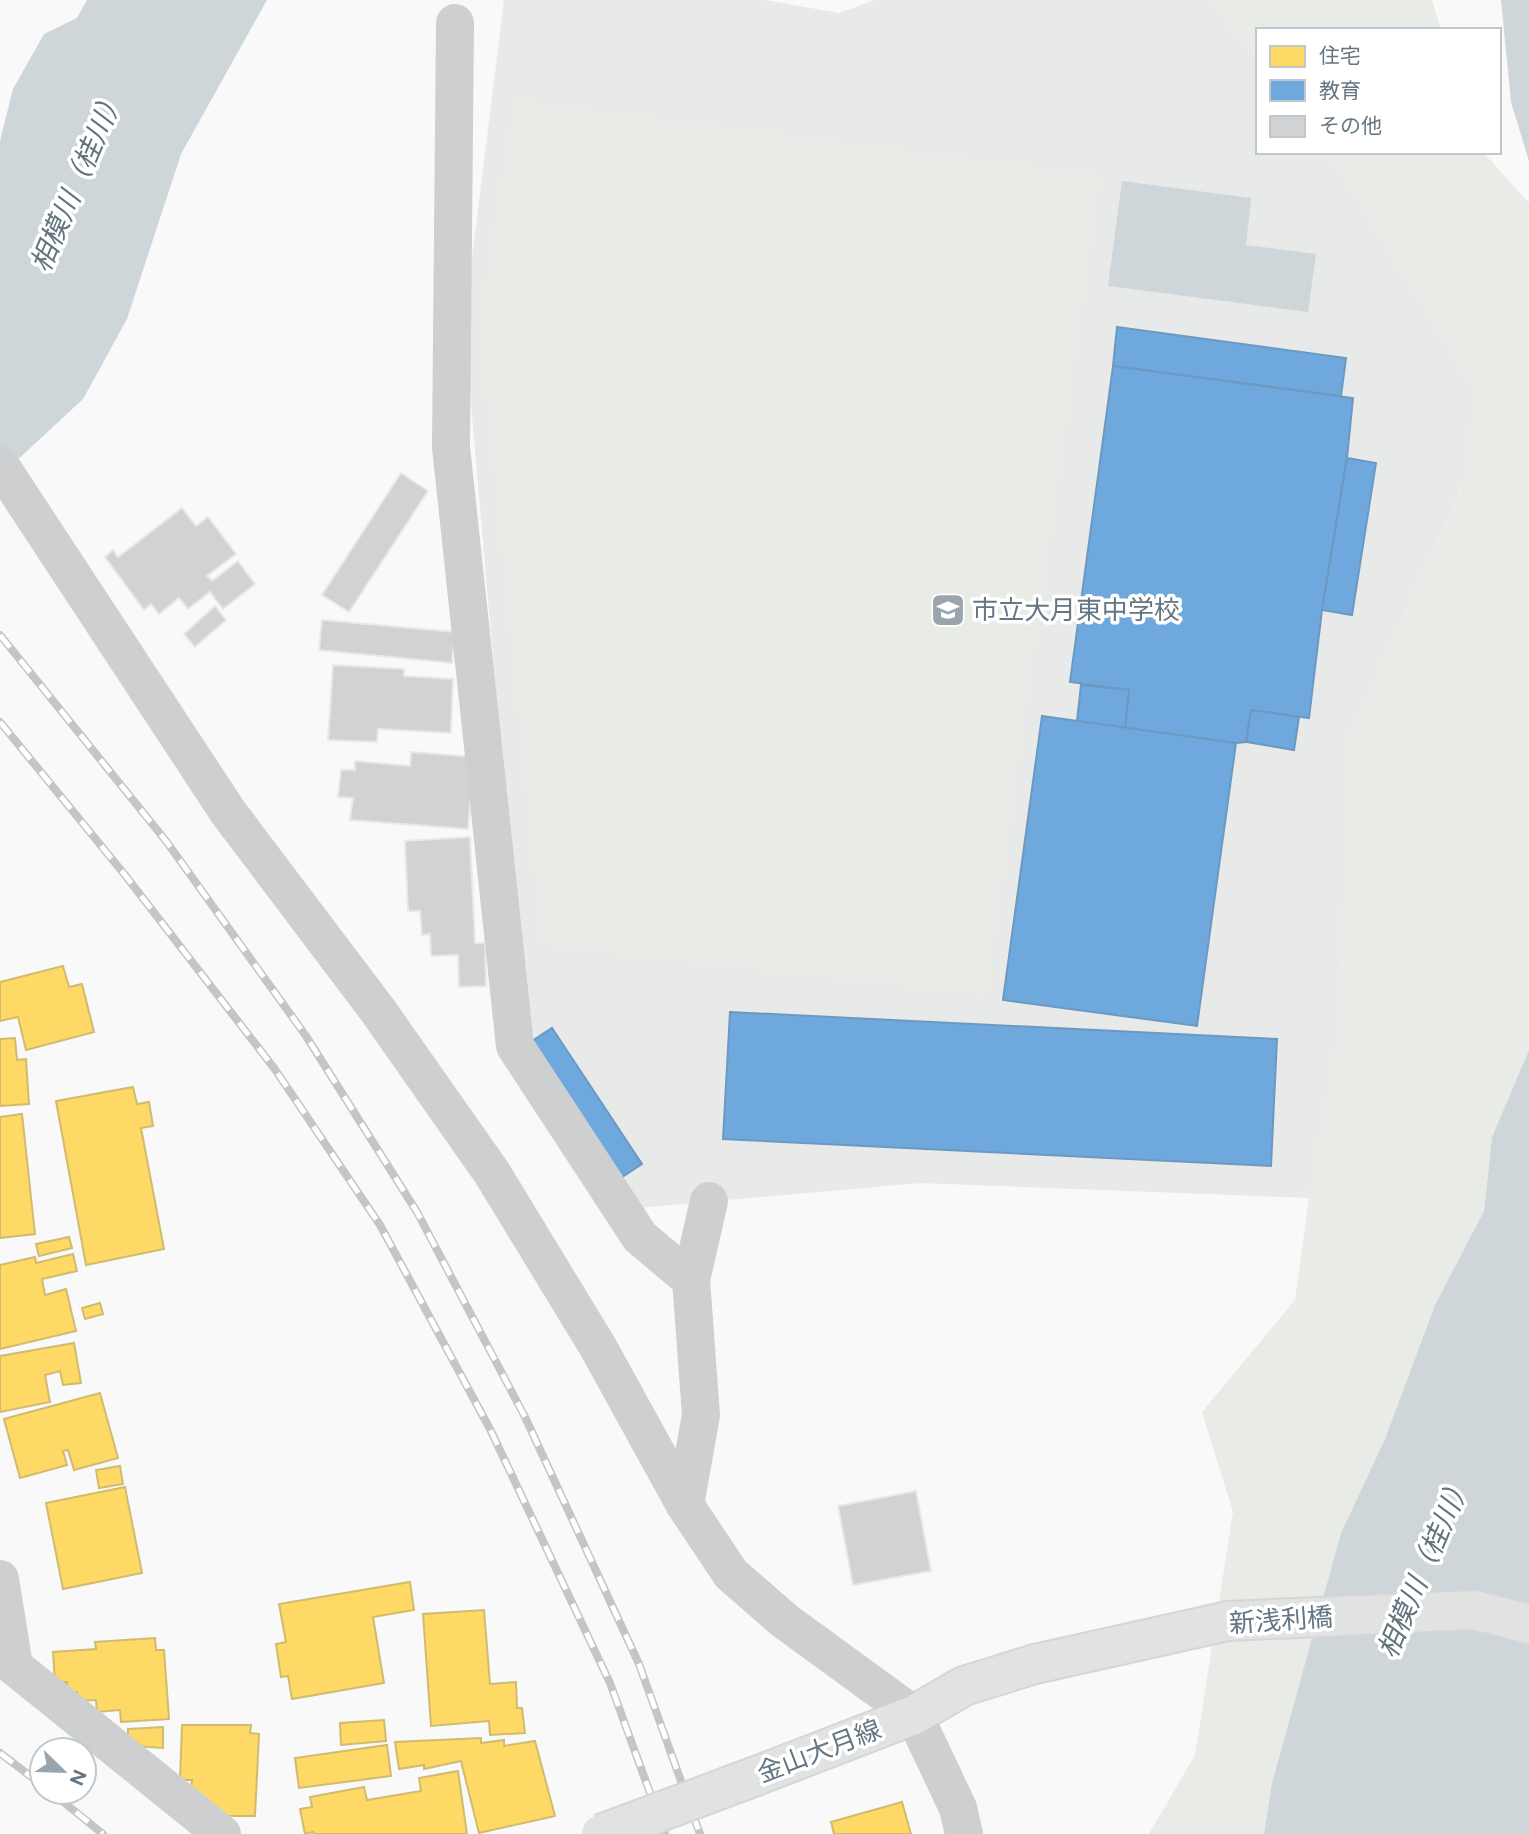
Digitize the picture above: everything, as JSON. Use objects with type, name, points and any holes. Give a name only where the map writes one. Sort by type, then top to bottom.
[{"type":"main road","name":"新浅利橋","points":[[1034,1664],[1228,1621],[1475,1609],[1529,1624]]},
{"type":"main road","name":"金山大月線","points":[[601,1834],[914,1715],[964,1686],[1034,1664]]},
{"type":"street","points":[[455,23],[451,447],[515,1046],[640,1237],[691,1280]]},
{"type":"street","points":[[0,465],[228,812],[379,1012],[492,1172],[598,1347],[685,1505],[731,1574],[785,1621],[914,1715],[958,1808],[964,1834]]},
{"type":"street","points":[[685,1505],[701,1415],[691,1280],[709,1201]]},
{"type":"street","points":[[0,1580],[7,1661],[222,1834]]},
{"type":"shaded area","name":"市立大月東中学校","points":[[504,0],[765,0],[839,13],[875,0],[1207,0],[1256,54],[1256,154],[1330,154],[1476,391],[1465,481],[1348,739],[1341,1021],[1309,1198],[921,1183],[637,1208],[526,1039],[464,323]]},
{"type":"shaded area","points":[[1207,0],[1432,0],[1440,28],[1256,28],[1256,54]]},
{"type":"shaded area","points":[[514,100],[1100,175],[985,995],[542,945],[479,324]]},
{"type":"shaded area","points":[[1330,154],[1485,154],[1529,203],[1529,1050],[1492,1137],[1484,1211],[1435,1305],[1385,1439],[1341,1533],[1272,1783],[1264,1834],[1149,1834],[1195,1755],[1233,1512],[1202,1412],[1295,1300],[1309,1198],[1341,1021],[1348,739],[1465,482],[1476,391]]},
{"type":"water","name":"相模川（桂川）","points":[[87,0],[267,0],[181,154],[127,319],[83,399],[0,476],[0,141],[13,89],[44,34],[77,18]]},
{"type":"water","points":[[1501,0],[1529,0],[1529,161],[1511,102]]},
{"type":"water","points":[[1122,181],[1251,198],[1246,245],[1316,254],[1308,312],[1108,286]]},
{"type":"water","name":"相模川（桂川）","points":[[1529,1050],[1529,1834],[1264,1834],[1272,1783],[1341,1533],[1385,1439],[1435,1305],[1484,1211],[1492,1137]]},
{"type":"building: 住宅","points":[[63,966],[69,987],[82,984],[94,1032],[26,1050],[18,1017],[0,1021],[0,982]]},
{"type":"building: 住宅","points":[[15,1038],[17,1060],[26,1059],[29,1104],[0,1106],[0,1039]]},
{"type":"building: 住宅","points":[[133,1087],[137,1104],[149,1102],[153,1126],[141,1128],[164,1249],[86,1265],[56,1101]]},
{"type":"building: 住宅","points":[[22,1114],[35,1234],[0,1238],[0,1117]]},
{"type":"building: 住宅","points":[[69,1237],[72,1248],[39,1256],[36,1244]]},
{"type":"building: 住宅","points":[[73,1254],[77,1271],[42,1279],[45,1295],[66,1289],[76,1331],[0,1349],[0,1265],[35,1257],[36,1263]]},
{"type":"building: 住宅","points":[[100,1303],[103,1314],[85,1319],[82,1308]]},
{"type":"building: 住宅","points":[[74,1343],[81,1383],[63,1385],[60,1371],[45,1375],[50,1402],[0,1412],[0,1356]]},
{"type":"building: 住宅","points":[[100,1393],[118,1458],[74,1470],[68,1450],[63,1451],[67,1465],[20,1478],[4,1419]]},
{"type":"building: 住宅","points":[[120,1466],[123,1484],[99,1488],[96,1470]]},
{"type":"building: 住宅","points":[[125,1487],[142,1573],[63,1589],[46,1503]]},
{"type":"building: 住宅","points":[[410,1582],[414,1610],[373,1617],[384,1683],[292,1699],[288,1676],[281,1677],[276,1644],[286,1642],[279,1604]]},
{"type":"building: 住宅","points":[[484,1610],[490,1684],[516,1682],[517,1708],[522,1708],[525,1733],[490,1735],[489,1721],[431,1726],[423,1614]]},
{"type":"building: 住宅","points":[[155,1638],[156,1650],[164,1650],[169,1719],[121,1722],[120,1710],[97,1712],[96,1700],[77,1701],[77,1692],[67,1692],[67,1682],[55,1682],[53,1652],[96,1649],[95,1642]]},
{"type":"building: 住宅","points":[[384,1720],[386,1741],[341,1745],[340,1723]]},
{"type":"building: 住宅","points":[[182,1725],[251,1725],[250,1733],[259,1734],[255,1816],[213,1816],[190,1794],[192,1780],[180,1780]]},
{"type":"building: 住宅","points":[[163,1727],[163,1748],[135,1746],[128,1736],[128,1729]]},
{"type":"building: 住宅","points":[[481,1738],[481,1743],[504,1740],[504,1746],[535,1741],[555,1816],[479,1833],[461,1761],[424,1769],[424,1765],[399,1769],[395,1742]]},
{"type":"building: 住宅","points":[[387,1745],[391,1776],[299,1788],[295,1758]]},
{"type":"building: 住宅","points":[[458,1771],[467,1834],[305,1834],[300,1809],[312,1807],[310,1797],[364,1787],[367,1800],[421,1791],[419,1778]]},
{"type":"building: 住宅","points":[[902,1802],[911,1834],[834,1834],[831,1822]]},
{"type":"building: 教育","points":[[1117,327],[1346,358],[1341,396],[1113,366]]},
{"type":"building: 教育","points":[[1113,366],[1353,398],[1347,458],[1322,610],[1309,718],[1251,710],[1246,742],[1236,743],[1125,728],[1129,690],[1070,682]]},
{"type":"building: 教育","points":[[1347,458],[1376,463],[1352,615],[1322,610]]},
{"type":"building: 教育","points":[[1081,685],[1129,690],[1125,728],[1077,721]]},
{"type":"building: 教育","points":[[1251,710],[1299,717],[1294,750],[1246,742]]},
{"type":"building: 教育","points":[[1042,716],[1236,743],[1197,1026],[1003,1000]]},
{"type":"building: 教育","points":[[730,1012],[1277,1039],[1271,1166],[723,1139]]},
{"type":"building: 教育","points":[[552,1028],[642,1164],[622,1177],[532,1041]]},
{"type":"building: その他","points":[[401,473],[428,491],[349,612],[322,595]]},
{"type":"building: その他","points":[[182,508],[196,526],[208,517],[236,554],[207,576],[212,581],[238,561],[255,584],[223,609],[210,592],[188,609],[179,598],[159,614],[151,604],[144,610],[105,557],[113,550],[118,557]]},
{"type":"building: その他","points":[[215,606],[226,620],[195,647],[184,634]]},
{"type":"building: その他","points":[[322,620],[455,632],[452,663],[319,650]]},
{"type":"building: その他","points":[[333,665],[404,669],[404,676],[453,679],[451,733],[378,729],[377,742],[328,740]]},
{"type":"building: その他","points":[[411,752],[474,757],[468,829],[350,820],[353,798],[338,797],[341,770],[355,770],[355,761],[410,766]]},
{"type":"building: その他","points":[[470,837],[475,943],[485,943],[486,986],[459,987],[458,955],[431,956],[430,934],[422,935],[420,911],[408,911],[405,841]]},
{"type":"building: その他","points":[[916,1491],[931,1571],[853,1585],[838,1506]]},
{"type":"railway","points":[[0,635],[166,841],[306,1036],[417,1212],[525,1417],[639,1664],[700,1834]]},
{"type":"railway","points":[[0,722],[125,875],[274,1068],[380,1225],[490,1429],[610,1683],[665,1834]]},
{"type":"railway","points":[[0,1753],[28,1774]]},
{"type":"railway","points":[[68,1806],[103,1834]]},
{"type":"place","name":"市立大月東中学校","points":[[948,610]]}]
